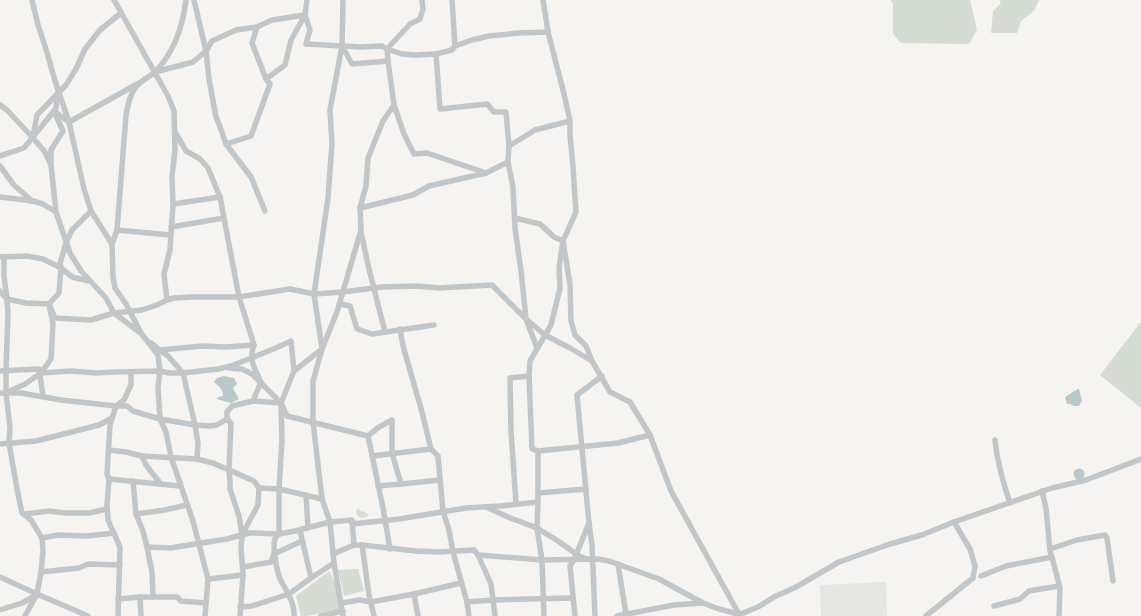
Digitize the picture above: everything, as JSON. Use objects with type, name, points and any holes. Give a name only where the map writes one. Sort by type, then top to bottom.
[{"type":"street","points":[[32,0],[38,25],[69,122],[84,189],[91,211],[112,244]]},
{"type":"street","points":[[114,0],[168,96],[174,111],[175,150],[172,177],[173,204],[170,250],[164,274],[167,300]]},
{"type":"street","points":[[69,122],[139,83],[155,72],[174,45],[185,11],[186,0]]},
{"type":"street","points":[[194,0],[206,51],[209,79],[216,117],[226,144],[251,177],[265,210]]},
{"type":"street","points":[[306,0],[305,14],[310,30],[306,44],[361,47],[382,46],[402,54],[436,54],[452,50],[455,46],[472,40],[490,36],[548,32]]},
{"type":"street","points":[[322,349],[314,294],[328,198],[332,143],[330,110],[342,46],[343,0]]},
{"type":"street","points":[[422,0],[423,9],[420,19],[410,24],[387,49],[394,106],[404,134],[414,154],[427,153],[486,173]]},
{"type":"street","points":[[452,0],[455,46]]},
{"type":"street","points":[[543,0],[548,32],[570,121],[576,212],[563,242],[559,268],[560,288],[551,325],[530,361],[529,376],[532,449],[538,451],[618,443],[650,435]]},
{"type":"street","points":[[33,138],[37,115],[66,85],[76,69],[85,49],[100,30],[121,13]]},
{"type":"street","points":[[155,72],[193,62],[206,51],[212,41],[236,30],[257,27],[272,20],[305,14]]},
{"type":"street","points":[[266,79],[285,65],[291,40],[305,14]]},
{"type":"street","points":[[226,144],[251,136],[270,84],[266,79],[252,43],[257,27]]},
{"type":"street","points":[[342,46],[352,64],[388,61]]},
{"type":"street","points":[[436,54],[440,109],[487,104],[494,112],[506,112],[509,146],[508,162],[513,187],[515,228],[526,319],[537,348]]},
{"type":"street","points":[[139,83],[128,100],[126,115],[117,230],[112,244],[114,288],[130,311],[140,333],[158,355],[160,371],[158,388],[160,419],[166,432],[171,457],[193,521],[208,579],[205,616]]},
{"type":"street","points":[[0,156],[24,148],[56,108],[59,91]]},
{"type":"street","points":[[0,106],[7,110],[33,138],[44,152],[51,165]]},
{"type":"street","points":[[385,332],[368,265],[361,230],[360,208],[366,186],[368,158],[383,121],[394,106]]},
{"type":"street","points":[[54,111],[69,122]]},
{"type":"street","points":[[54,111],[62,131],[51,150],[51,165],[56,212],[70,253],[81,271],[106,298],[114,313],[168,356],[183,373],[198,443],[197,459]]},
{"type":"street","points":[[509,146],[534,130],[570,121]]},
{"type":"street","points":[[175,131],[186,151],[200,158],[208,168],[220,196],[239,297],[254,345],[251,358],[261,382],[253,401]]},
{"type":"street","points":[[360,208],[413,195],[429,186],[486,173],[508,162]]},
{"type":"street","points":[[0,166],[14,185],[33,201]]},
{"type":"street","points":[[173,204],[220,196]]},
{"type":"street","points":[[0,197],[33,201],[43,204],[56,212]]},
{"type":"street","points":[[0,291],[7,299],[26,303],[49,304],[60,293],[60,263],[66,243],[72,230],[91,211]]},
{"type":"street","points":[[171,227],[224,218]]},
{"type":"street","points":[[515,218],[540,224],[554,237],[563,242]]},
{"type":"street","points":[[117,230],[170,235]]},
{"type":"street","points":[[321,616],[343,614],[334,564],[330,522],[322,499],[313,422],[313,381],[322,349],[340,304],[361,230]]},
{"type":"street","points":[[563,242],[570,284],[571,321],[575,335],[586,346],[592,362],[602,376],[610,392],[630,402],[650,435],[671,490],[738,615]]},
{"type":"street","points":[[25,616],[37,594],[43,551],[42,538],[31,520],[22,513],[9,444],[10,428],[3,393],[3,371],[8,314],[2,257],[27,256],[43,259],[61,268],[72,277],[89,281]]},
{"type":"street","points":[[49,304],[55,318],[91,320],[114,313],[142,310],[157,306],[167,300],[192,297],[239,297],[290,289],[314,294],[382,287],[416,286],[439,288],[492,285],[526,319],[545,335],[592,362]]},
{"type":"street","points":[[3,393],[25,384],[40,372],[51,358],[53,324],[49,304]]},
{"type":"street","points":[[340,304],[350,306],[357,329],[372,334],[434,325]]},
{"type":"street","points":[[400,329],[403,346],[431,449],[438,456],[444,511],[453,552],[467,602],[469,616]]},
{"type":"street","points":[[3,371],[39,369],[40,372],[71,371],[96,374],[160,371],[169,373],[183,373],[226,367],[290,341],[294,371],[281,403],[282,440],[278,534],[275,539],[274,554],[271,562],[243,567]]},
{"type":"street","points":[[160,350],[202,346],[226,347],[254,345]]},
{"type":"street","points":[[294,371],[322,349]]},
{"type":"street","points":[[226,367],[242,369],[252,374],[281,403],[287,416],[368,436]]},
{"type":"street","points":[[40,372],[42,396]]},
{"type":"street","points":[[118,616],[120,547],[108,520],[107,509],[109,479],[107,474],[110,424],[116,406],[124,400],[127,395],[131,385],[131,372]]},
{"type":"street","points":[[516,504],[511,430],[510,378],[529,376]]},
{"type":"street","points":[[595,616],[591,560],[592,545],[577,395],[602,376]]},
{"type":"street","points":[[3,393],[21,393],[61,400],[127,406],[133,411],[160,419],[195,425],[218,425],[227,419]]},
{"type":"street","points":[[240,616],[243,575],[241,548],[242,535],[239,516],[230,489],[229,469],[231,424],[227,419],[227,412],[232,406],[253,401],[281,403]]},
{"type":"street","points":[[0,444],[36,441],[99,424],[112,418]]},
{"type":"street","points":[[368,436],[378,427],[392,420],[392,453],[401,484]]},
{"type":"street","points":[[368,436],[390,549]]},
{"type":"street","points":[[995,440],[1000,472],[1010,503]]},
{"type":"street","points":[[372,456],[431,449]]},
{"type":"street","points":[[109,450],[142,456],[197,459],[229,469],[254,481],[259,488],[258,505],[242,535]]},
{"type":"street","points":[[538,451],[537,528],[542,560],[542,598],[544,616]]},
{"type":"street","points":[[142,456],[146,465],[160,483]]},
{"type":"street","points":[[478,555],[542,560],[609,561],[659,579],[703,602],[738,615],[758,607],[839,562],[890,544],[922,535],[1042,491],[1086,480],[1141,459]]},
{"type":"street","points":[[109,479],[180,486]]},
{"type":"street","points":[[378,486],[440,480]]},
{"type":"street","points":[[133,481],[136,514],[143,531],[152,572],[153,598]]},
{"type":"street","points":[[259,488],[279,489],[322,499]]},
{"type":"street","points":[[538,492],[586,489]]},
{"type":"street","points":[[1042,491],[1046,508],[1050,549],[1059,586],[1059,616]]},
{"type":"street","points":[[306,495],[308,528]]},
{"type":"street","points":[[352,524],[444,511],[538,502]]},
{"type":"street","points":[[136,514],[187,506]]},
{"type":"street","points":[[486,507],[537,528],[576,554],[591,560]]},
{"type":"street","points":[[24,514],[49,512],[89,513],[107,509]]},
{"type":"street","points":[[147,547],[170,548],[254,533],[278,534],[330,522],[352,520],[354,545]]},
{"type":"street","points":[[926,616],[973,578],[975,566],[970,549],[954,522]]},
{"type":"street","points":[[575,616],[570,566],[574,560],[589,523]]},
{"type":"street","points":[[300,530],[311,578]]},
{"type":"street","points":[[42,538],[58,535],[86,536],[114,533]]},
{"type":"street","points":[[1050,549],[1077,540],[1105,535],[1107,538],[1113,581]]},
{"type":"street","points":[[274,554],[302,541]]},
{"type":"street","points":[[333,554],[354,545],[429,552],[474,550],[478,555],[491,584],[495,616]]},
{"type":"street","points":[[362,545],[374,616]]},
{"type":"street","points":[[274,554],[280,577],[289,594],[294,616]]},
{"type":"street","points":[[981,576],[1006,566],[1052,557]]},
{"type":"street","points":[[41,572],[79,568],[88,564],[120,565]]},
{"type":"street","points":[[240,607],[264,603],[289,594],[334,564]]},
{"type":"street","points":[[618,564],[626,614]]},
{"type":"street","points":[[208,579],[243,575]]},
{"type":"street","points":[[0,577],[88,616]]},
{"type":"street","points":[[341,603],[360,600],[371,602],[461,583]]},
{"type":"street","points":[[994,606],[1020,599],[1029,591],[1059,586]]},
{"type":"street","points":[[0,610],[22,603],[37,594]]},
{"type":"street","points":[[414,594],[418,616]]},
{"type":"street","points":[[118,599],[177,596],[181,601],[206,603]]},
{"type":"street","points":[[140,597],[141,616]]},
{"type":"street","points":[[467,602],[572,598]]},
{"type":"street","points":[[617,616],[674,605],[703,602]]},
{"type":"shaded area","points":[[890,0],[970,0],[977,30],[969,44],[901,43],[893,34],[893,3]]},
{"type":"shaded area","points":[[999,0],[1039,0],[1034,11],[1021,21],[1017,33],[991,33],[993,11],[1001,3]]},
{"type":"shaded area","points":[[1141,322],[1141,408],[1100,375]]},
{"type":"shaded area","points":[[224,376],[234,378],[237,384],[233,388],[239,399],[231,403],[217,399],[218,397],[223,396],[223,394],[214,382],[217,378]]},
{"type":"shaded area","points":[[1078,389],[1082,401],[1079,406],[1067,404],[1065,397]]},
{"type":"shaded area","points":[[1079,468],[1083,470],[1085,474],[1083,478],[1079,480],[1075,478],[1073,474],[1075,470]]},
{"type":"shaded area","points":[[359,508],[360,511],[367,513],[368,516],[362,518],[359,516],[356,511]]},
{"type":"shaded area","points":[[358,569],[364,591],[344,596],[338,570]]},
{"type":"shaded area","points":[[329,571],[337,586],[341,609],[301,616],[296,596]]},
{"type":"shaded area","points":[[886,582],[887,616],[821,616],[820,585]]}]
